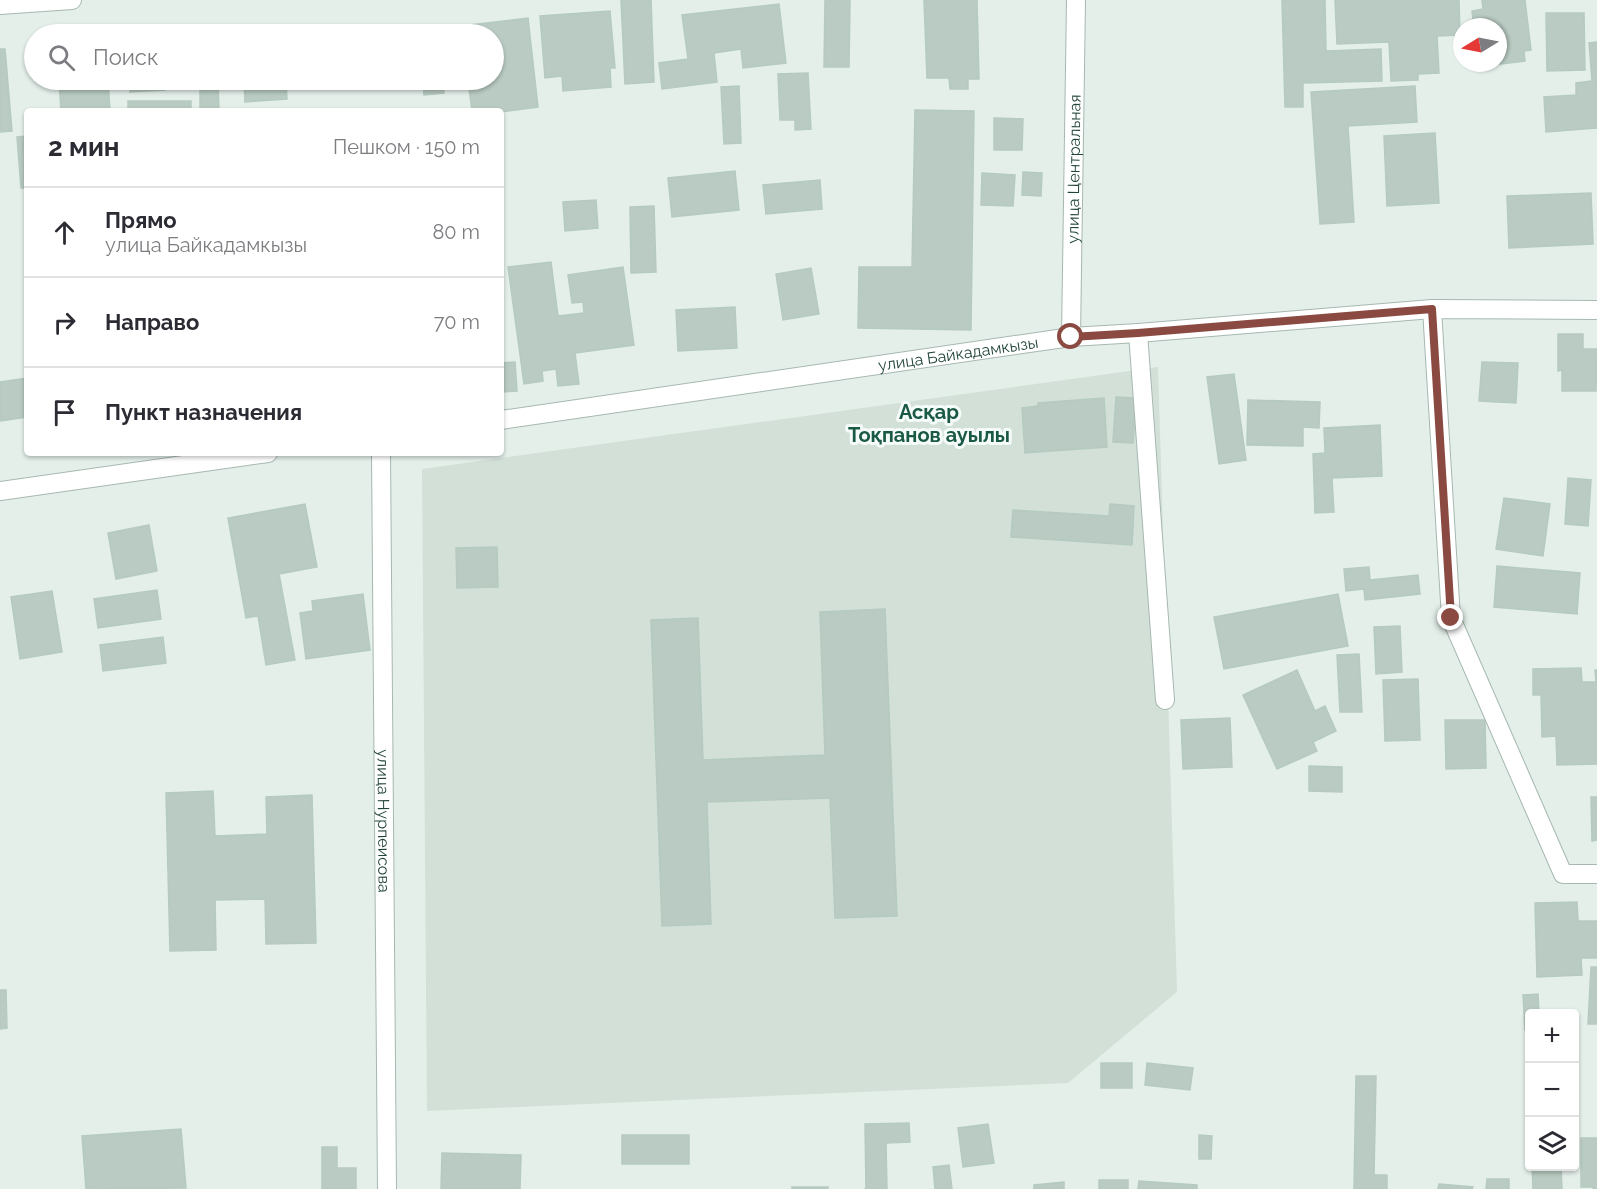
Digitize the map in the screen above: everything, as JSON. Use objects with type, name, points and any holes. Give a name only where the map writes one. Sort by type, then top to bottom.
[{"type":"street","points":[[0,5],[72,0]]},
{"type":"street","name":"улица Центральная","points":[[1071,337],[1076,0]]},
{"type":"street","points":[[1432,309],[1451,618],[1563,874],[1597,874]]},
{"type":"street","name":"улица Байкадамкызы","points":[[504,420],[1071,337],[1432,309],[1597,309]]},
{"type":"street","points":[[1138,333],[1165,700]]},
{"type":"street","points":[[0,491],[247,456]]},
{"type":"street","name":"улица Нурпеисова","points":[[381,456],[387,1189]]},
{"type":"shaded area","points":[[1158,367],[1177,992],[1068,1083],[427,1111],[422,469]]},
{"type":"building","points":[[621,0],[651,0],[654,82],[625,84]]},
{"type":"building","points":[[825,0],[850,0],[849,67],[824,67]]},
{"type":"building","points":[[924,0],[977,0],[979,79],[968,79],[968,89],[950,89],[949,78],[927,78]]},
{"type":"building","points":[[1282,0],[1325,0],[1326,51],[1381,49],[1382,81],[1303,83],[1303,107],[1285,107]]},
{"type":"building","points":[[1335,0],[1459,0],[1460,18],[1453,18],[1453,35],[1437,36],[1439,73],[1418,74],[1418,80],[1391,81],[1389,42],[1337,44]]},
{"type":"building","points":[[1482,0],[1525,0],[1531,50],[1524,51],[1525,61],[1507,63],[1507,18],[1473,18],[1472,11],[1483,9]]},
{"type":"building","points":[[779,4],[786,63],[743,68],[741,49],[714,53],[717,82],[662,89],[659,63],[688,59],[682,15]]},
{"type":"building","points":[[610,11],[615,68],[610,68],[611,87],[563,91],[562,76],[545,78],[540,16]]},
{"type":"building","points":[[1546,13],[1584,13],[1585,70],[1547,71]]},
{"type":"building","points":[[528,18],[538,107],[504,112],[504,108],[472,108],[469,90],[504,90],[504,24],[478,24]]},
{"type":"building","points":[[1597,42],[1597,128],[1546,132],[1544,97],[1576,95],[1576,83],[1592,81],[1589,43]]},
{"type":"building","points":[[0,49],[5,49],[12,131],[0,132]]},
{"type":"building","points":[[808,73],[811,129],[795,130],[795,120],[780,120],[778,74]]},
{"type":"building","points":[[739,86],[741,143],[724,144],[721,87]]},
{"type":"building","points":[[1415,86],[1417,122],[1348,126],[1354,222],[1320,224],[1311,92]]},
{"type":"building","points":[[60,90],[109,90],[110,108],[61,108]]},
{"type":"building","points":[[130,90],[165,90],[130,92]]},
{"type":"building","points":[[200,90],[218,90],[219,108],[200,108]]},
{"type":"building","points":[[244,90],[287,90],[287,99],[245,102]]},
{"type":"building","points":[[424,90],[444,90],[444,93],[424,95]]},
{"type":"building","points":[[128,101],[191,101],[191,108],[128,108]]},
{"type":"building","points":[[915,110],[974,111],[971,330],[858,328],[859,267],[912,267]]},
{"type":"building","points":[[994,118],[1023,119],[1022,150],[994,150]]},
{"type":"building","points":[[1435,133],[1439,203],[1387,206],[1384,136]]},
{"type":"building","points":[[24,136],[24,188],[21,188],[17,137]]},
{"type":"building","points":[[735,171],[739,210],[672,217],[668,178]]},
{"type":"building","points":[[1023,172],[1042,173],[1041,196],[1022,195]]},
{"type":"building","points":[[982,173],[1015,175],[1013,206],[981,205]]},
{"type":"building","points":[[820,180],[822,209],[766,214],[763,185]]},
{"type":"building","points":[[1591,193],[1593,244],[1509,248],[1507,196]]},
{"type":"building","points":[[596,200],[598,228],[565,231],[563,202]]},
{"type":"building","points":[[654,206],[656,272],[631,273],[630,207]]},
{"type":"building","points":[[551,262],[558,316],[584,313],[583,302],[572,303],[568,275],[623,267],[634,345],[575,353],[579,384],[558,386],[556,369],[542,371],[543,381],[524,384],[508,267]]},
{"type":"building","points":[[811,268],[819,314],[783,320],[776,274]]},
{"type":"building","points":[[735,307],[737,348],[678,351],[676,310]]},
{"type":"building","points":[[1558,334],[1583,334],[1583,349],[1597,349],[1596,391],[1562,391],[1562,370],[1558,371]]},
{"type":"building","points":[[515,362],[517,391],[504,392],[504,363]]},
{"type":"building","points":[[1482,362],[1518,363],[1516,403],[1479,401]]},
{"type":"building","points":[[1234,374],[1246,460],[1219,464],[1207,377]]},
{"type":"building","points":[[24,378],[24,417],[0,421],[0,382]]},
{"type":"building","points":[[1116,397],[1136,398],[1133,443],[1113,442]]},
{"type":"building","points":[[1104,398],[1107,447],[1025,453],[1022,408],[1038,406],[1038,403]]},
{"type":"building","points":[[1248,400],[1320,402],[1319,428],[1303,427],[1303,446],[1247,445]]},
{"type":"building","points":[[1380,425],[1382,476],[1332,478],[1334,512],[1315,513],[1313,454],[1325,453],[1324,428]]},
{"type":"building","points":[[1568,478],[1591,480],[1588,526],[1565,524]]},
{"type":"building","points":[[1504,498],[1550,504],[1543,556],[1496,549]]},
{"type":"building","points":[[305,504],[317,567],[279,574],[295,660],[266,665],[258,616],[246,618],[228,518]]},
{"type":"building","points":[[1110,504],[1134,506],[1132,545],[1011,537],[1013,510],[1109,516]]},
{"type":"building","points":[[149,525],[157,571],[116,579],[108,533]]},
{"type":"building","points":[[497,547],[498,587],[457,588],[456,548]]},
{"type":"building","points":[[1497,566],[1580,573],[1577,614],[1494,607]]},
{"type":"building","points":[[1369,567],[1370,580],[1418,575],[1420,594],[1365,600],[1364,589],[1346,591],[1344,569]]},
{"type":"building","points":[[157,590],[161,619],[98,628],[94,599]]},
{"type":"building","points":[[52,591],[62,652],[20,659],[11,597]]},
{"type":"building","points":[[363,594],[370,650],[306,659],[300,613],[313,611],[312,601]]},
{"type":"building","points":[[1338,594],[1348,646],[1224,669],[1214,617]]},
{"type":"building","points":[[885,609],[897,916],[835,918],[830,798],[707,802],[711,924],[662,926],[651,620],[698,618],[703,760],[825,755],[820,612]]},
{"type":"building","points":[[1400,626],[1402,672],[1376,674],[1374,627]]},
{"type":"building","points":[[163,637],[166,663],[103,671],[100,645]]},
{"type":"building","points":[[1359,654],[1362,712],[1340,712],[1337,655]]},
{"type":"building","points":[[1581,668],[1582,682],[1596,682],[1595,670],[1597,670],[1597,764],[1557,765],[1556,736],[1542,737],[1541,695],[1533,695],[1533,669]]},
{"type":"building","points":[[1297,670],[1315,711],[1325,706],[1336,731],[1313,742],[1317,751],[1277,769],[1243,695]]},
{"type":"building","points":[[1418,679],[1420,740],[1385,741],[1383,680]]},
{"type":"building","points":[[1230,718],[1232,767],[1183,769],[1181,720]]},
{"type":"building","points":[[1445,720],[1485,720],[1486,768],[1446,769]]},
{"type":"building","points":[[1309,766],[1342,767],[1342,792],[1309,791]]},
{"type":"building","points":[[213,791],[215,836],[267,834],[266,797],[312,795],[316,943],[266,944],[265,899],[215,900],[216,950],[170,951],[166,793]]},
{"type":"building","points":[[1591,797],[1597,797],[1597,840],[1592,841]]},
{"type":"building","points":[[1577,902],[1578,921],[1597,921],[1597,958],[1581,958],[1582,975],[1537,977],[1535,903]]},
{"type":"building","points":[[1591,967],[1597,967],[1597,1024],[1588,1024]]},
{"type":"building","points":[[0,990],[6,990],[7,1028],[0,1029]]},
{"type":"building","points":[[1538,994],[1539,1009],[1525,1009],[1525,1030],[1523,995]]},
{"type":"building","points":[[1101,1063],[1132,1063],[1132,1088],[1101,1088]]},
{"type":"building","points":[[1147,1063],[1193,1068],[1190,1090],[1145,1085]]},
{"type":"building","points":[[1356,1076],[1376,1076],[1374,1175],[1387,1175],[1387,1189],[1354,1189]]},
{"type":"building","points":[[909,1123],[910,1142],[886,1143],[887,1189],[866,1189],[865,1124]]},
{"type":"building","points":[[988,1124],[994,1163],[963,1167],[958,1128]]},
{"type":"building","points":[[181,1129],[186,1188],[86,1189],[82,1136]]},
{"type":"building","points":[[622,1135],[689,1135],[689,1164],[622,1164]]},
{"type":"building","points":[[1199,1135],[1212,1136],[1211,1159],[1199,1159]]},
{"type":"building","points":[[1581,1138],[1597,1138],[1597,1189],[1581,1187]]},
{"type":"building","points":[[322,1147],[337,1147],[337,1168],[356,1168],[356,1189],[322,1189]]},
{"type":"building","points":[[442,1153],[521,1155],[520,1189],[441,1189]]},
{"type":"building","points":[[949,1165],[952,1189],[935,1189],[933,1167]]},
{"type":"building","points":[[1532,1171],[1561,1171],[1562,1189],[1533,1189]]},
{"type":"building","points":[[1487,1179],[1509,1179],[1509,1189],[1486,1189]]},
{"type":"building","points":[[1099,1180],[1128,1180],[1128,1189],[1099,1189]]},
{"type":"building","points":[[1139,1181],[1197,1185],[1197,1189],[1138,1189]]},
{"type":"building","points":[[1064,1182],[1064,1189],[1034,1189],[1034,1185]]},
{"type":"building","points":[[1439,1184],[1473,1187],[1472,1189],[1438,1189]]},
{"type":"building","points":[[792,1187],[828,1187],[828,1189],[792,1189]]},
{"type":"district","name":"Асқар Тоқпанов ауылы","points":[[929,424]]},
{"type":"route","points":[[1071,337],[1432,309],[1451,618]]}]
